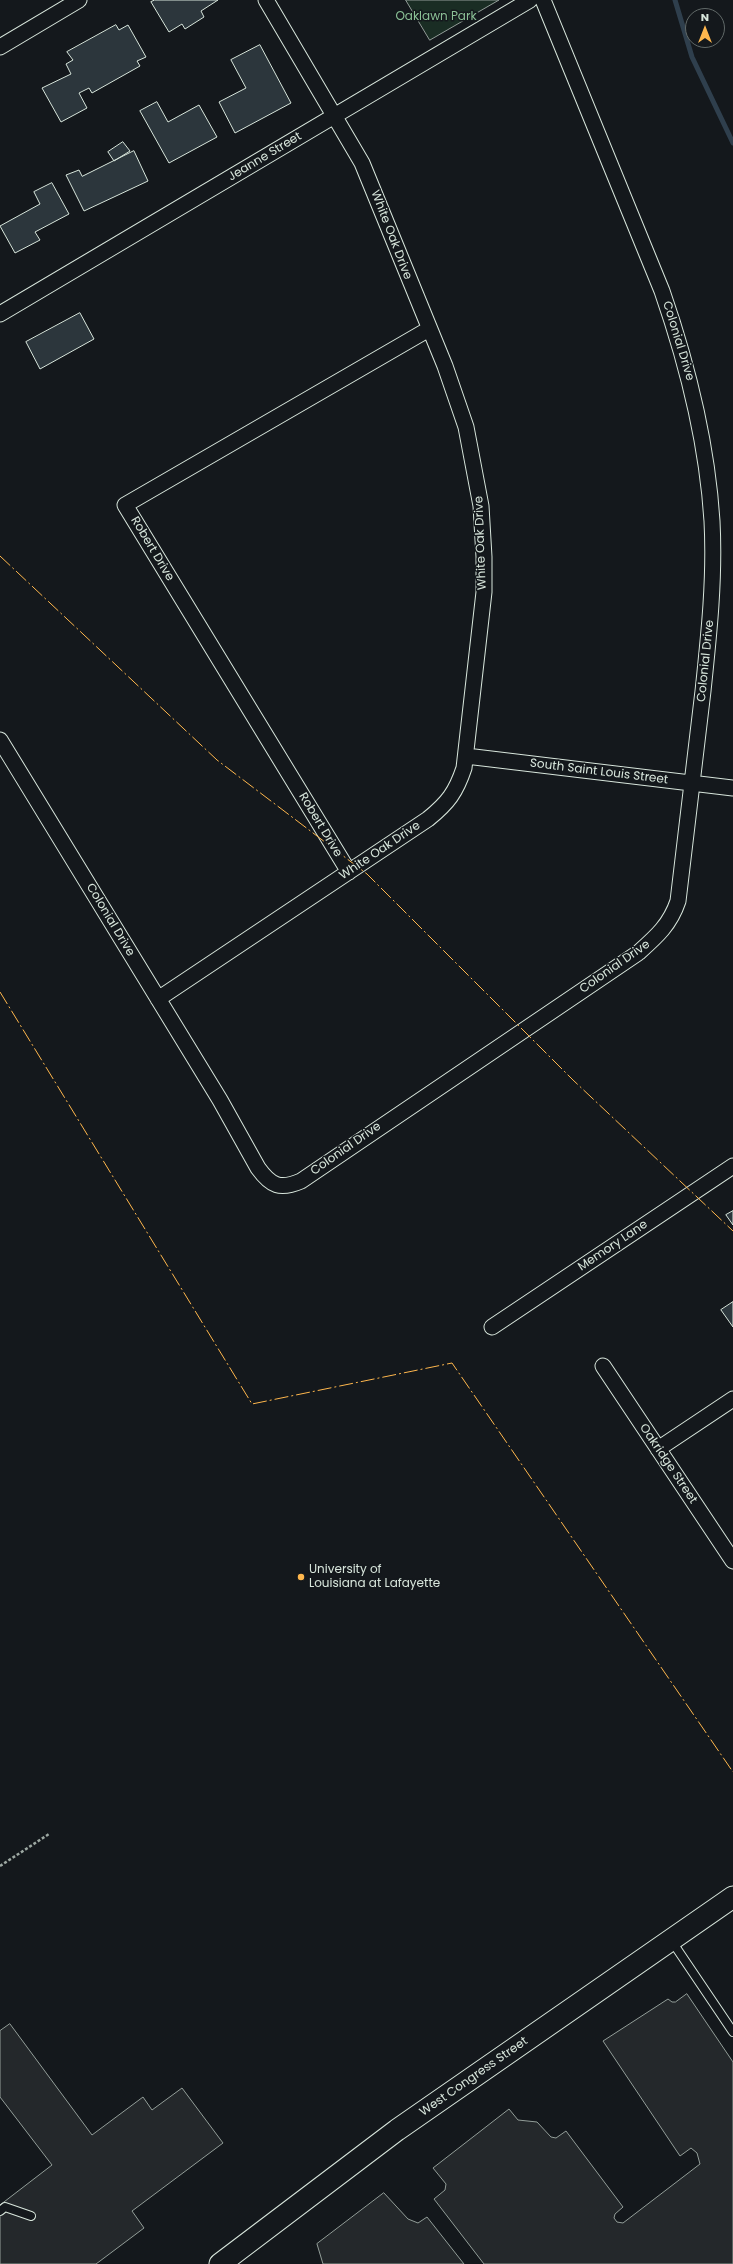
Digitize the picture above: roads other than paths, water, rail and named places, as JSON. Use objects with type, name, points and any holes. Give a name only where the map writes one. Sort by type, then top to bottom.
[{"type":"main road","name":"West Congress Street","points":[[220,2264],[397,2130],[733,1897]]},
{"type":"street","points":[[0,47],[79,0]]},
{"type":"street","name":"White Oak Drive","points":[[158,999],[349,872],[441,808],[458,787],[466,756],[484,592],[481,506],[466,428],[445,366],[362,163],[266,0]]},
{"type":"street","name":"Jeanne Street","points":[[0,314],[530,0]]},
{"type":"street","name":"Colonial Drive","points":[[0,740],[158,999],[258,1168],[264,1176],[276,1185],[284,1187],[301,1181],[638,953],[661,933],[672,917],[678,901],[693,783],[713,597],[712,522],[702,431],[677,336],[662,291],[543,0]]},
{"type":"street","name":"Robert Drive","points":[[349,872],[125,505],[429,329]]},
{"type":"street","name":"South Saint Louis Street","points":[[466,756],[733,788]]},
{"type":"street","name":"Memory Lane","points":[[492,1327],[733,1166]]},
{"type":"street","name":"Oakridge Street","points":[[603,1366],[733,1561]]},
{"type":"street","points":[[658,1449],[733,1399]]},
{"type":"lane","points":[[671,1940],[733,2032]]},
{"type":"lane","points":[[0,2211],[6,2207],[31,2216]]},
{"type":"waterway","points":[[675,0],[692,57],[733,143]]},
{"type":"place","name":"University of Louisiana at Lafayette","points":[[301,1577]]},
{"type":"park label","name":"Oaklawn Park","points":[[436,17]]}]
